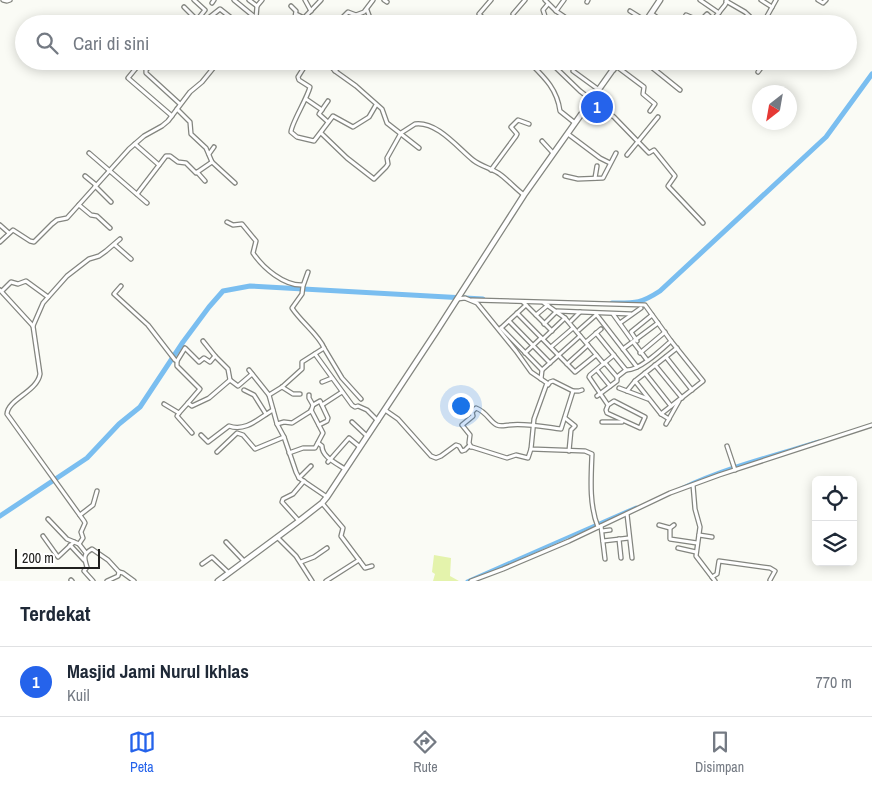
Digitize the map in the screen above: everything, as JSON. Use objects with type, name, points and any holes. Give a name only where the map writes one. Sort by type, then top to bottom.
[{"type":"street","points":[[3,0],[10,0]]},
{"type":"street","points":[[194,0],[205,10],[202,15]]},
{"type":"street","points":[[234,0],[252,15]]},
{"type":"street","points":[[249,0],[258,6]]},
{"type":"street","points":[[256,15],[258,6],[262,0]]},
{"type":"street","points":[[305,0],[311,11]]},
{"type":"street","points":[[307,15],[321,0]]},
{"type":"street","points":[[345,15],[348,12],[356,15],[366,10],[373,0]]},
{"type":"street","points":[[480,15],[492,0]]},
{"type":"street","points":[[514,14],[525,0]]},
{"type":"street","points":[[545,0],[562,15]]},
{"type":"street","points":[[556,11],[564,0]]},
{"type":"street","points":[[652,14],[660,0]]},
{"type":"street","points":[[700,0],[719,13],[727,1],[748,15]]},
{"type":"street","points":[[762,0],[772,7]]},
{"type":"street","points":[[768,15],[776,0]]},
{"type":"street","points":[[818,0],[823,3],[826,0]]},
{"type":"street","points":[[544,15],[542,10],[548,4]]},
{"type":"street","points":[[291,6],[295,9],[296,14]]},
{"type":"street","points":[[184,8],[192,15]]},
{"type":"street","points":[[210,15],[220,9],[228,15]]},
{"type":"street","points":[[366,10],[369,15]]},
{"type":"street","points":[[630,11],[635,15]]},
{"type":"street","points":[[135,70],[128,78],[172,116]]},
{"type":"street","points":[[146,70],[146,73],[180,104]]},
{"type":"street","points":[[0,242],[13,230],[34,242],[57,220],[67,218],[135,144],[144,136],[162,126],[172,116],[190,92],[202,82],[212,70]]},
{"type":"street","points":[[302,70],[298,77],[299,80],[310,87],[306,99],[291,127],[291,132],[296,136],[312,142],[332,117],[335,116],[353,127],[369,117],[376,105]]},
{"type":"street","points":[[537,70],[549,82],[559,102],[560,111],[576,124]]},
{"type":"street","points":[[559,70],[580,91],[593,99],[614,117],[648,152],[654,150],[675,176],[668,186],[703,222]]},
{"type":"street","points":[[574,70],[600,90]]},
{"type":"street","points":[[218,581],[299,521],[327,497],[524,195],[613,70]]},
{"type":"street","points":[[621,70],[644,87],[643,94],[656,104],[650,111]]},
{"type":"street","points":[[655,70],[680,90]]},
{"type":"street","points":[[335,71],[356,86],[382,109],[386,122],[419,148]]},
{"type":"street","points":[[306,99],[322,110]]},
{"type":"street","points":[[328,101],[319,115],[328,122]]},
{"type":"street","points":[[177,109],[190,122],[191,134],[205,147],[212,162],[236,183]]},
{"type":"street","points":[[627,155],[658,118]]},
{"type":"street","points":[[491,170],[516,136],[511,127],[512,124],[518,120],[529,124]]},
{"type":"street","points":[[320,133],[347,158],[374,179],[388,164],[387,158],[401,133],[415,124],[429,127],[447,137],[474,160],[500,174],[524,195]]},
{"type":"street","points":[[568,134],[600,158],[610,162]]},
{"type":"street","points":[[542,141],[554,154]]},
{"type":"street","points":[[135,144],[159,165]]},
{"type":"street","points":[[208,154],[214,147]]},
{"type":"street","points":[[89,153],[147,203]]},
{"type":"street","points":[[565,176],[578,179],[604,178],[610,162],[616,153]]},
{"type":"street","points":[[137,194],[166,156],[186,163],[205,181]]},
{"type":"street","points":[[197,172],[212,162]]},
{"type":"street","points":[[595,178],[597,166]]},
{"type":"street","points":[[85,176],[111,202]]},
{"type":"street","points":[[79,205],[91,215],[98,216],[110,228]]},
{"type":"street","points":[[227,222],[244,226],[256,241],[253,253],[266,267],[288,283],[303,286]]},
{"type":"street","points":[[0,225],[8,233]]},
{"type":"street","points":[[78,544],[83,538],[81,532],[85,524],[7,414],[7,410],[28,392],[40,377],[33,326],[43,304],[78,267],[89,259],[99,256],[112,245],[115,245],[120,239]]},
{"type":"street","points":[[115,245],[131,259]]},
{"type":"street","points":[[308,272],[302,294],[292,308],[304,325],[321,341],[342,378],[361,398]]},
{"type":"street","points":[[33,326],[1,290],[11,282],[18,284],[26,281],[48,297]]},
{"type":"street","points":[[121,286],[114,294],[148,325],[176,361],[176,366],[200,389],[177,416],[192,433]]},
{"type":"street","points":[[457,298],[525,303],[643,304],[703,382],[661,414]]},
{"type":"street","points":[[471,300],[477,303],[500,329],[542,370]]},
{"type":"street","points":[[543,302],[565,318],[616,378]]},
{"type":"street","points":[[500,329],[518,313],[525,303]]},
{"type":"street","points":[[525,303],[552,331]]},
{"type":"street","points":[[536,315],[548,305]]},
{"type":"street","points":[[620,323],[640,308]]},
{"type":"street","points":[[544,324],[557,311],[631,314]]},
{"type":"street","points":[[571,321],[580,312]]},
{"type":"street","points":[[518,313],[575,372],[596,355]]},
{"type":"street","points":[[579,330],[596,314]]},
{"type":"street","points":[[596,314],[637,367]]},
{"type":"street","points":[[613,314],[634,341]]},
{"type":"street","points":[[647,360],[640,352],[630,332],[652,314]]},
{"type":"street","points":[[525,353],[565,318]]},
{"type":"street","points":[[509,320],[550,363]]},
{"type":"street","points":[[623,349],[658,323]]},
{"type":"street","points":[[550,347],[572,328]]},
{"type":"street","points":[[500,329],[531,372],[548,385]]},
{"type":"street","points":[[567,364],[601,329]]},
{"type":"street","points":[[640,352],[665,332]]},
{"type":"street","points":[[596,333],[626,370]]},
{"type":"street","points":[[541,380],[542,370],[580,336]]},
{"type":"street","points":[[597,396],[617,381],[616,378],[626,370],[629,371],[637,367],[671,340]]},
{"type":"street","points":[[203,341],[228,369],[230,380],[238,386],[252,374]]},
{"type":"street","points":[[176,361],[186,348],[199,362],[204,358],[210,362],[215,356]]},
{"type":"street","points":[[270,395],[302,369],[302,362],[324,348]]},
{"type":"street","points":[[626,391],[635,381],[677,348]]},
{"type":"street","points":[[315,354],[352,405],[365,409],[378,421]]},
{"type":"street","points":[[608,405],[589,377],[614,355]]},
{"type":"street","points":[[666,357],[692,390]]},
{"type":"street","points":[[655,365],[681,399]]},
{"type":"street","points":[[249,370],[270,395],[277,424],[284,437],[299,478],[327,497]]},
{"type":"street","points":[[597,370],[610,386]]},
{"type":"street","points":[[645,373],[671,406]]},
{"type":"street","points":[[322,382],[332,378]]},
{"type":"street","points":[[188,403],[192,406],[206,400],[230,380]]},
{"type":"street","points":[[385,410],[398,419],[433,457],[440,457],[456,445],[464,451],[468,446],[471,446],[507,458],[516,455],[528,458],[531,449],[534,419],[550,382],[553,381],[573,391],[582,390]]},
{"type":"street","points":[[635,381],[661,414],[669,419]]},
{"type":"street","points":[[282,387],[293,394],[300,394]]},
{"type":"street","points":[[620,388],[649,399]]},
{"type":"street","points":[[244,390],[254,395],[266,414]]},
{"type":"street","points":[[471,446],[469,443],[470,435],[462,425],[473,416],[472,412],[476,408],[487,414],[496,425],[500,426],[510,424],[534,425],[561,429],[573,391]]},
{"type":"street","points":[[322,405],[342,392]]},
{"type":"street","points":[[290,453],[303,448],[314,449],[323,433],[312,410],[313,404],[309,395]]},
{"type":"street","points":[[666,424],[681,399]]},
{"type":"street","points":[[313,404],[320,401],[328,418],[327,421],[319,425]]},
{"type":"street","points":[[614,401],[645,417],[640,428],[607,413],[608,405],[614,401]]},
{"type":"street","points":[[164,404],[179,413]]},
{"type":"street","points":[[201,435],[208,442],[230,426],[237,428],[258,422],[273,410]]},
{"type":"street","points":[[277,424],[284,422],[292,423],[312,410]]},
{"type":"street","points":[[565,418],[576,426],[571,430],[569,451]]},
{"type":"street","points":[[352,422],[368,436]]},
{"type":"street","points":[[602,422],[625,422]]},
{"type":"street","points":[[471,581],[503,569],[598,525],[693,485],[735,469],[872,425]]},
{"type":"street","points":[[237,428],[255,448],[284,437]]},
{"type":"street","points":[[217,452],[236,433],[240,433]]},
{"type":"street","points":[[329,461],[349,438],[360,448]]},
{"type":"street","points":[[318,443],[322,446],[322,450],[329,461],[345,469]]},
{"type":"street","points":[[727,446],[735,469]]},
{"type":"street","points":[[531,449],[585,451],[592,454],[592,484],[598,525],[602,531],[605,559]]},
{"type":"street","points":[[299,478],[311,466]]},
{"type":"street","points":[[299,521],[282,502],[293,494],[304,481]]},
{"type":"street","points":[[693,485],[695,509],[700,524],[696,552],[697,559],[715,581]]},
{"type":"street","points":[[80,515],[93,505],[97,491]]},
{"type":"street","points":[[322,503],[343,528],[341,537],[359,560],[366,568],[372,566]]},
{"type":"street","points":[[627,514],[632,558]]},
{"type":"street","points":[[48,519],[72,544],[84,560],[87,567],[84,571],[93,581]]},
{"type":"street","points":[[659,525],[672,527],[670,539],[697,543]]},
{"type":"street","points":[[602,531],[610,530]]},
{"type":"street","points":[[699,535],[712,537]]},
{"type":"street","points":[[42,536],[57,557],[72,544],[78,544],[86,552]]},
{"type":"street","points":[[276,537],[301,562],[312,581]]},
{"type":"street","points":[[603,541],[629,538]]},
{"type":"street","points":[[619,539],[621,558]]},
{"type":"street","points":[[226,542],[244,561]]},
{"type":"street","points":[[301,562],[314,557],[327,548]]},
{"type":"street","points":[[678,548],[696,552]]},
{"type":"street","points":[[86,552],[93,549],[108,560],[119,572],[124,573],[134,581]]},
{"type":"street","points":[[84,560],[86,552]]},
{"type":"street","points":[[604,552],[611,552]]},
{"type":"street","points":[[202,564],[213,557],[229,573]]},
{"type":"street","points":[[326,581],[359,560]]},
{"type":"street","points":[[712,576],[717,574],[719,561],[770,568],[775,571],[770,580]]},
{"type":"street","points":[[107,581],[118,576],[119,572]]},
{"type":"green space","points":[[434,555],[451,558],[450,576],[459,581],[433,581],[435,574],[432,572]]},
{"type":"waterway","points":[[612,303],[637,302],[660,291],[826,137],[872,74]]},
{"type":"waterway","points":[[0,516],[87,458],[119,424],[140,407],[183,342],[223,291],[250,286],[483,299]]},
{"type":"waterway","points":[[681,488],[767,456],[819,441]]},
{"type":"waterway","points":[[467,581],[636,507]]},
{"type":"place","name":"Masjid Jami Nurul Ikhlas","points":[[597,107]]}]
